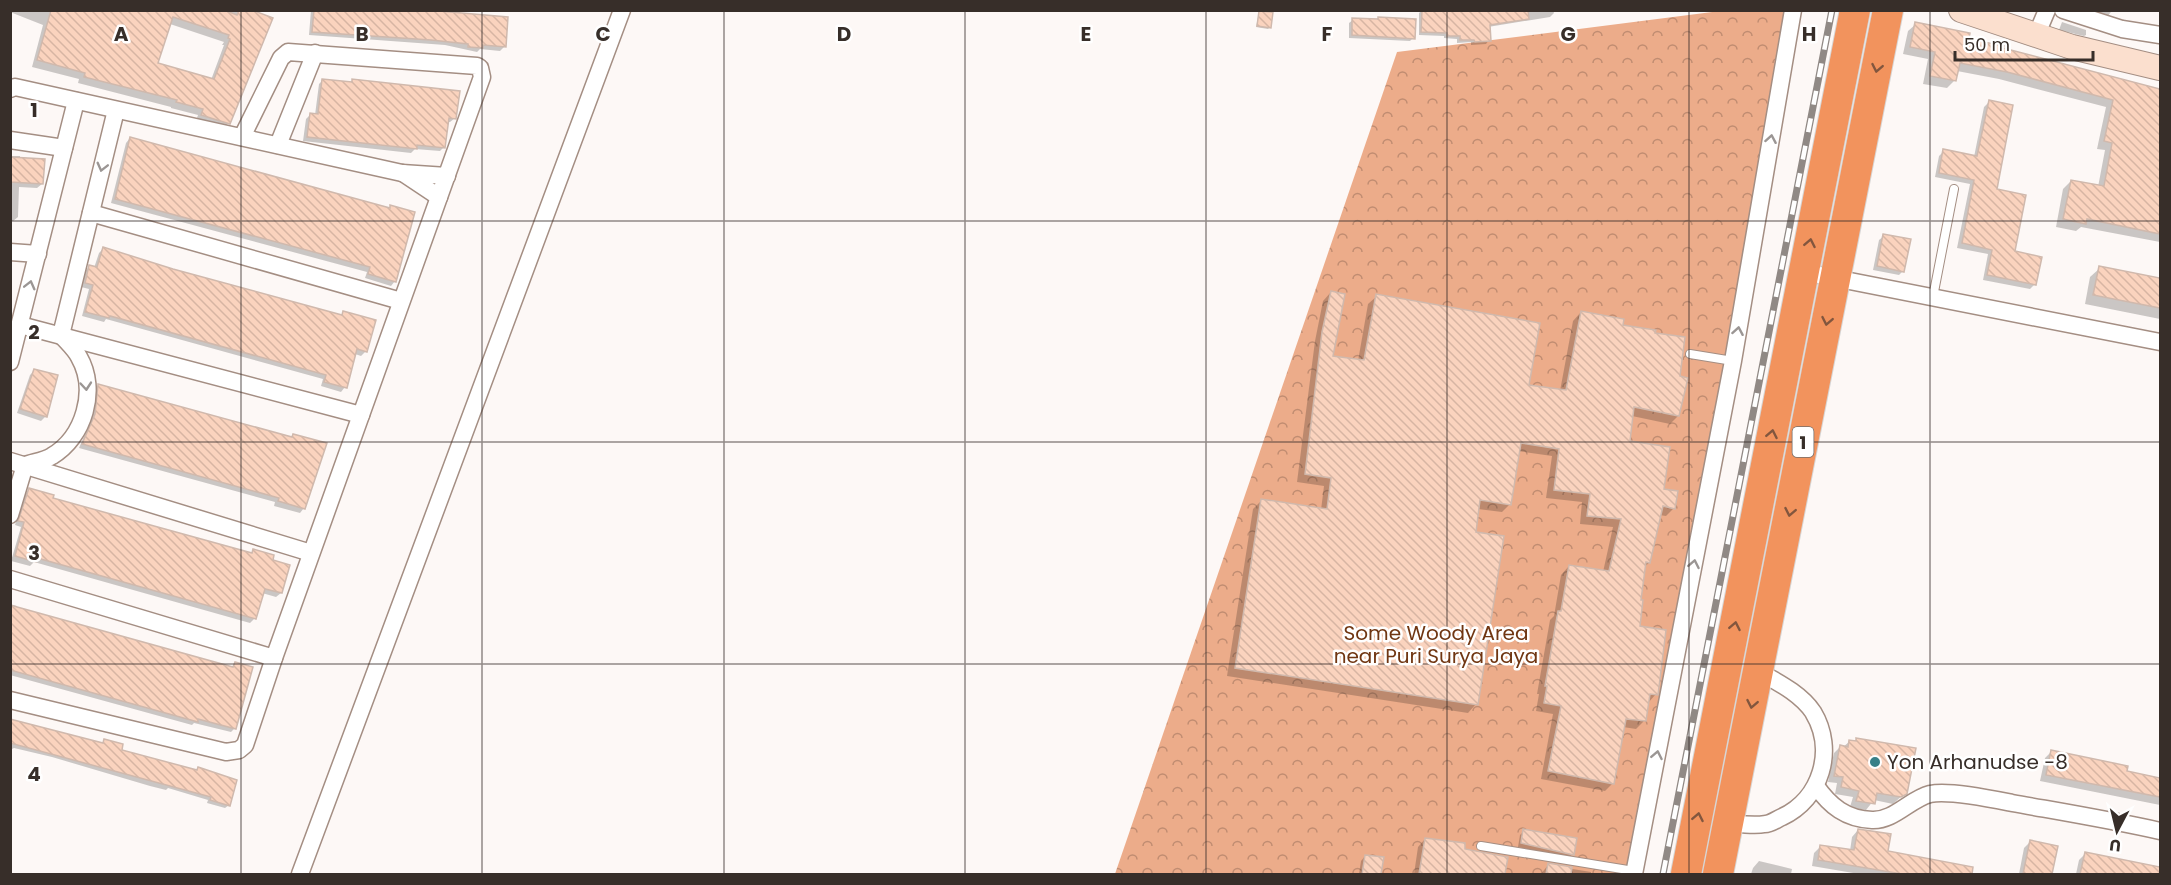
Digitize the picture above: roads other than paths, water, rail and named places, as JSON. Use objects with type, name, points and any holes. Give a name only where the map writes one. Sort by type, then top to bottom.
[{"type":"highway","name":"1","points":[[1686,874],[1855,10]]},
{"type":"highway","name":"1","points":[[1719,874],[1888,10]]},
{"type":"street","points":[[300,874],[622,10]]},
{"type":"street","points":[[1634,873],[1733,361],[1793,10]]},
{"type":"street","points":[[1961,10],[2037,33],[2072,47],[2160,68]]},
{"type":"street","points":[[2037,33],[2047,10]]},
{"type":"street","points":[[2062,10],[2122,29],[2160,35]]},
{"type":"street","points":[[10,700],[226,752],[239,750],[245,745],[311,553],[482,77],[480,68],[288,52],[283,55],[242,137]]},
{"type":"street","points":[[278,145],[315,53]]},
{"type":"street","points":[[10,89],[15,87],[402,173],[447,176]]},
{"type":"street","points":[[10,362],[76,101]]},
{"type":"street","points":[[61,335],[116,110]]},
{"type":"street","points":[[10,140],[64,148]]},
{"type":"street","points":[[402,173],[439,197]]},
{"type":"street","points":[[91,213],[401,301]]},
{"type":"street","points":[[10,252],[38,254]]},
{"type":"street","points":[[1804,272],[2160,342]]},
{"type":"street","points":[[20,325],[361,415]]},
{"type":"street","points":[[18,463],[52,456],[73,437],[86,412],[88,384],[79,357],[61,335]]},
{"type":"street","points":[[10,515],[18,463]]},
{"type":"street","points":[[18,463],[311,553]]},
{"type":"street","points":[[10,579],[274,658]]},
{"type":"street","points":[[1729,823],[1766,824],[1795,811],[1816,786],[1823,768],[1824,749],[1821,729],[1812,712],[1800,698],[1758,671]]},
{"type":"street","points":[[1816,786],[1829,804],[1851,817],[1874,821],[1896,814],[1930,794],[1968,795],[2160,831]]},
{"type":"lane","points":[[1933,297],[1954,189]]},
{"type":"lane","points":[[1690,354],[1733,361]]},
{"type":"lane","points":[[1481,846],[1634,873]]},
{"type":"railway","points":[[1663,874],[1832,10]]},
{"type":"place","name":"Yon Arhanudse -8","points":[[1875,762]]},
{"type":"park label","name":"Some Woody Area near Puri Surya Jaya","points":[[1436,644]]}]
